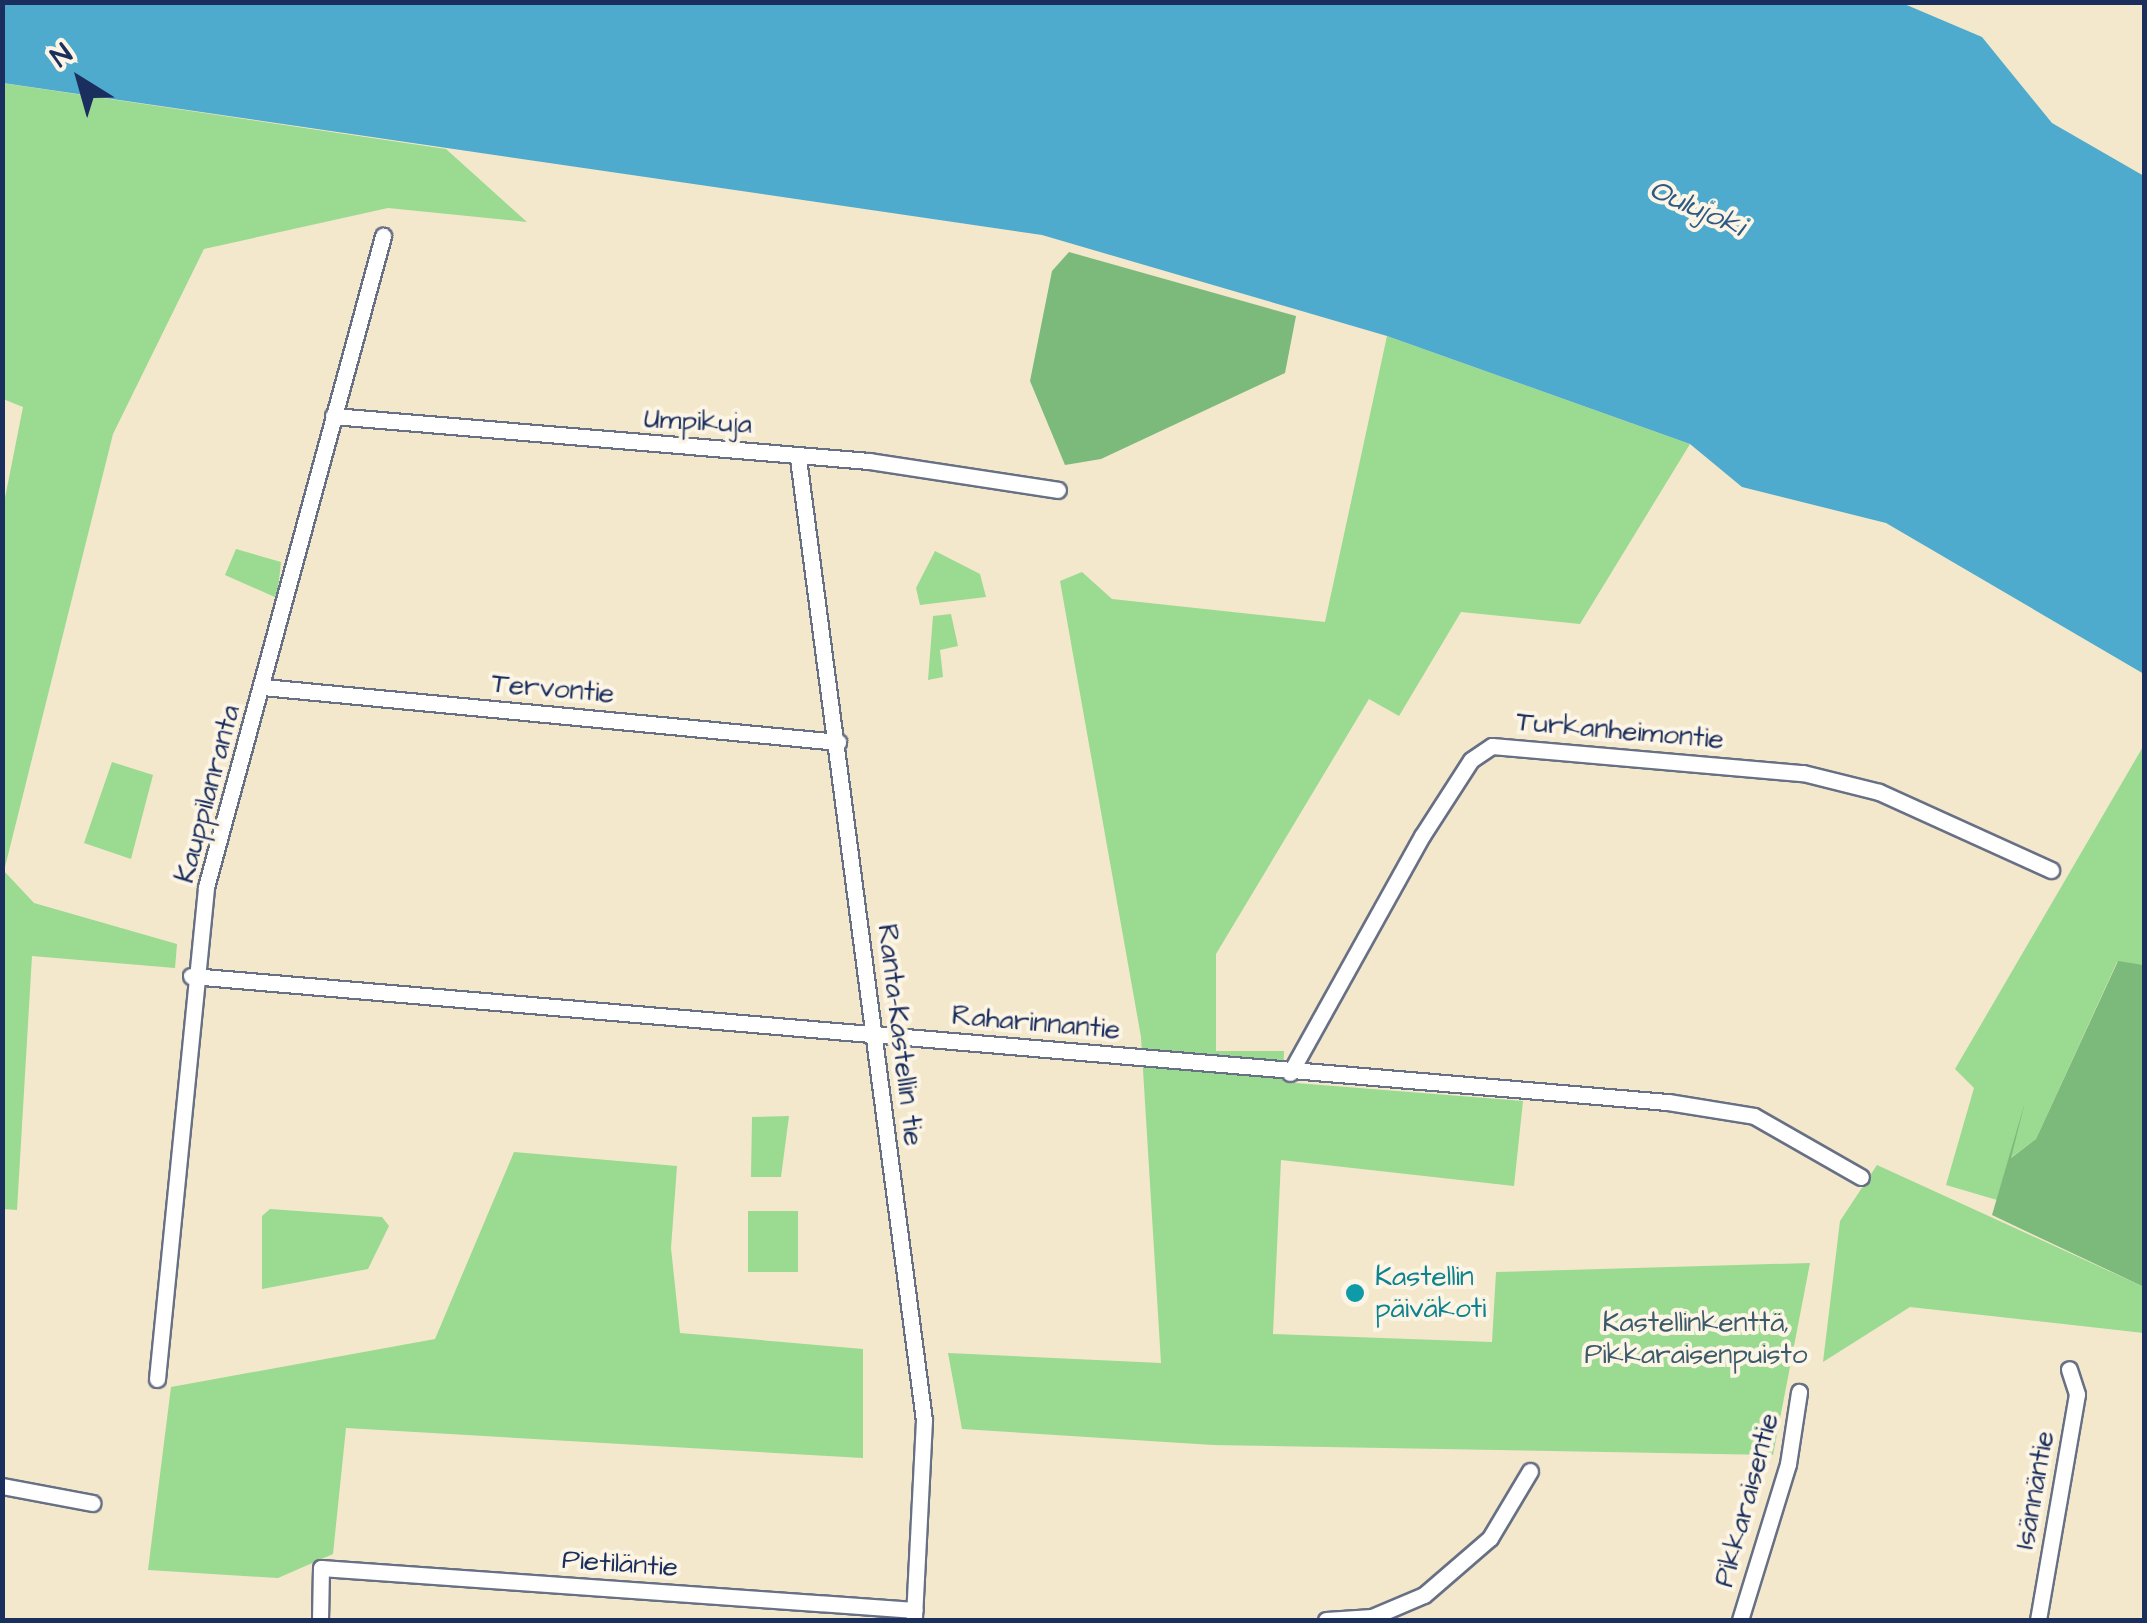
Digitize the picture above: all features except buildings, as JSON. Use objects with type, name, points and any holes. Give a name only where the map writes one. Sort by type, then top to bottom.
[{"type":"street","name":"Kauppilanranta","points":[[158,1378],[191,976],[333,416],[383,236]]},
{"type":"street","name":"Umpikuja","points":[[333,416],[798,458],[1058,490]]},
{"type":"street","name":"Ranta-Kastellin tie","points":[[798,458],[924,1420],[914,1615]]},
{"type":"street","name":"Tervontie","points":[[263,687],[838,742]]},
{"type":"street","name":"Turkanheimontie","points":[[1290,1072],[1422,836],[1471,760],[1492,746],[1803,773],[1879,792],[2051,870]]},
{"type":"street","name":"Raharinnantie","points":[[191,976],[876,1034],[1754,1116],[1860,1177]]},
{"type":"street","name":"Isännäntie","points":[[2038,1620],[2077,1394],[2070,1368]]},
{"type":"street","name":"Pikkaraisentie","points":[[1740,1620],[1788,1464],[1799,1392]]},
{"type":"street","points":[[1326,1620],[1372,1617],[1424,1595],[1490,1538],[1530,1472]]},
{"type":"street","points":[[2,1486],[92,1503]]},
{"type":"street","name":"Pietiläntie","points":[[320,1620],[321,1568],[914,1615]]},
{"type":"green space","points":[[2,83],[446,149],[527,222],[388,208],[204,249],[113,434],[4,871],[34,903],[177,944],[175,968],[32,956],[17,1210],[2,1209],[2,513],[23,407],[3,399]]},
{"type":"green space","points":[[1069,252],[1296,316],[1285,373],[1101,459],[1065,465],[1030,381],[1052,271]]},
{"type":"green space","name":"Kastellinkenttä, Pikkaraisenpuisto","points":[[1387,336],[1690,444],[1580,624],[1461,612],[1399,716],[1369,699],[1216,954],[1216,1051],[1284,1051],[1283,1082],[1523,1101],[1514,1186],[1281,1160],[1273,1334],[1492,1342],[1496,1272],[1810,1263],[1773,1455],[1213,1445],[962,1429],[948,1353],[1161,1363],[1141,1037],[1060,581],[1082,572],[1112,599],[1325,622]]},
{"type":"green space","points":[[236,549],[281,562],[277,598],[225,575]]},
{"type":"green space","points":[[935,551],[980,574],[986,597],[920,605],[916,588]]},
{"type":"green space","points":[[951,614],[958,646],[940,650],[943,677],[928,680],[933,616]]},
{"type":"green space","points":[[2144,745],[2144,965],[2117,962],[2036,1139],[2009,1159],[1997,1200],[1946,1185],[1974,1088],[1955,1069]]},
{"type":"green space","points":[[112,762],[153,775],[131,859],[84,843]]},
{"type":"green space","points":[[2118,961],[2144,965],[2144,1287],[1992,1215],[2025,1102],[2011,1158],[2036,1139]]},
{"type":"green space","points":[[789,1116],[781,1177],[751,1177],[752,1117]]},
{"type":"green space","points":[[514,1152],[677,1166],[671,1248],[680,1333],[863,1349],[863,1458],[346,1428],[333,1554],[278,1578],[148,1570],[171,1387],[435,1339]]},
{"type":"green space","points":[[1877,1165],[2144,1287],[2144,1333],[1910,1307],[1823,1362],[1840,1221]]},
{"type":"green space","points":[[270,1209],[382,1217],[389,1226],[368,1269],[262,1289],[262,1216]]},
{"type":"green space","points":[[748,1211],[798,1211],[798,1272],[748,1272]]},
{"type":"water","name":"Oulujoki","points":[[2,3],[1902,3],[1982,37],[2052,123],[2144,176],[2144,674],[1886,523],[1742,487],[1690,444],[1387,336],[1042,235],[3,83]]},
{"type":"place","name":"Kastellin päiväkoti","points":[[1355,1293]]}]
